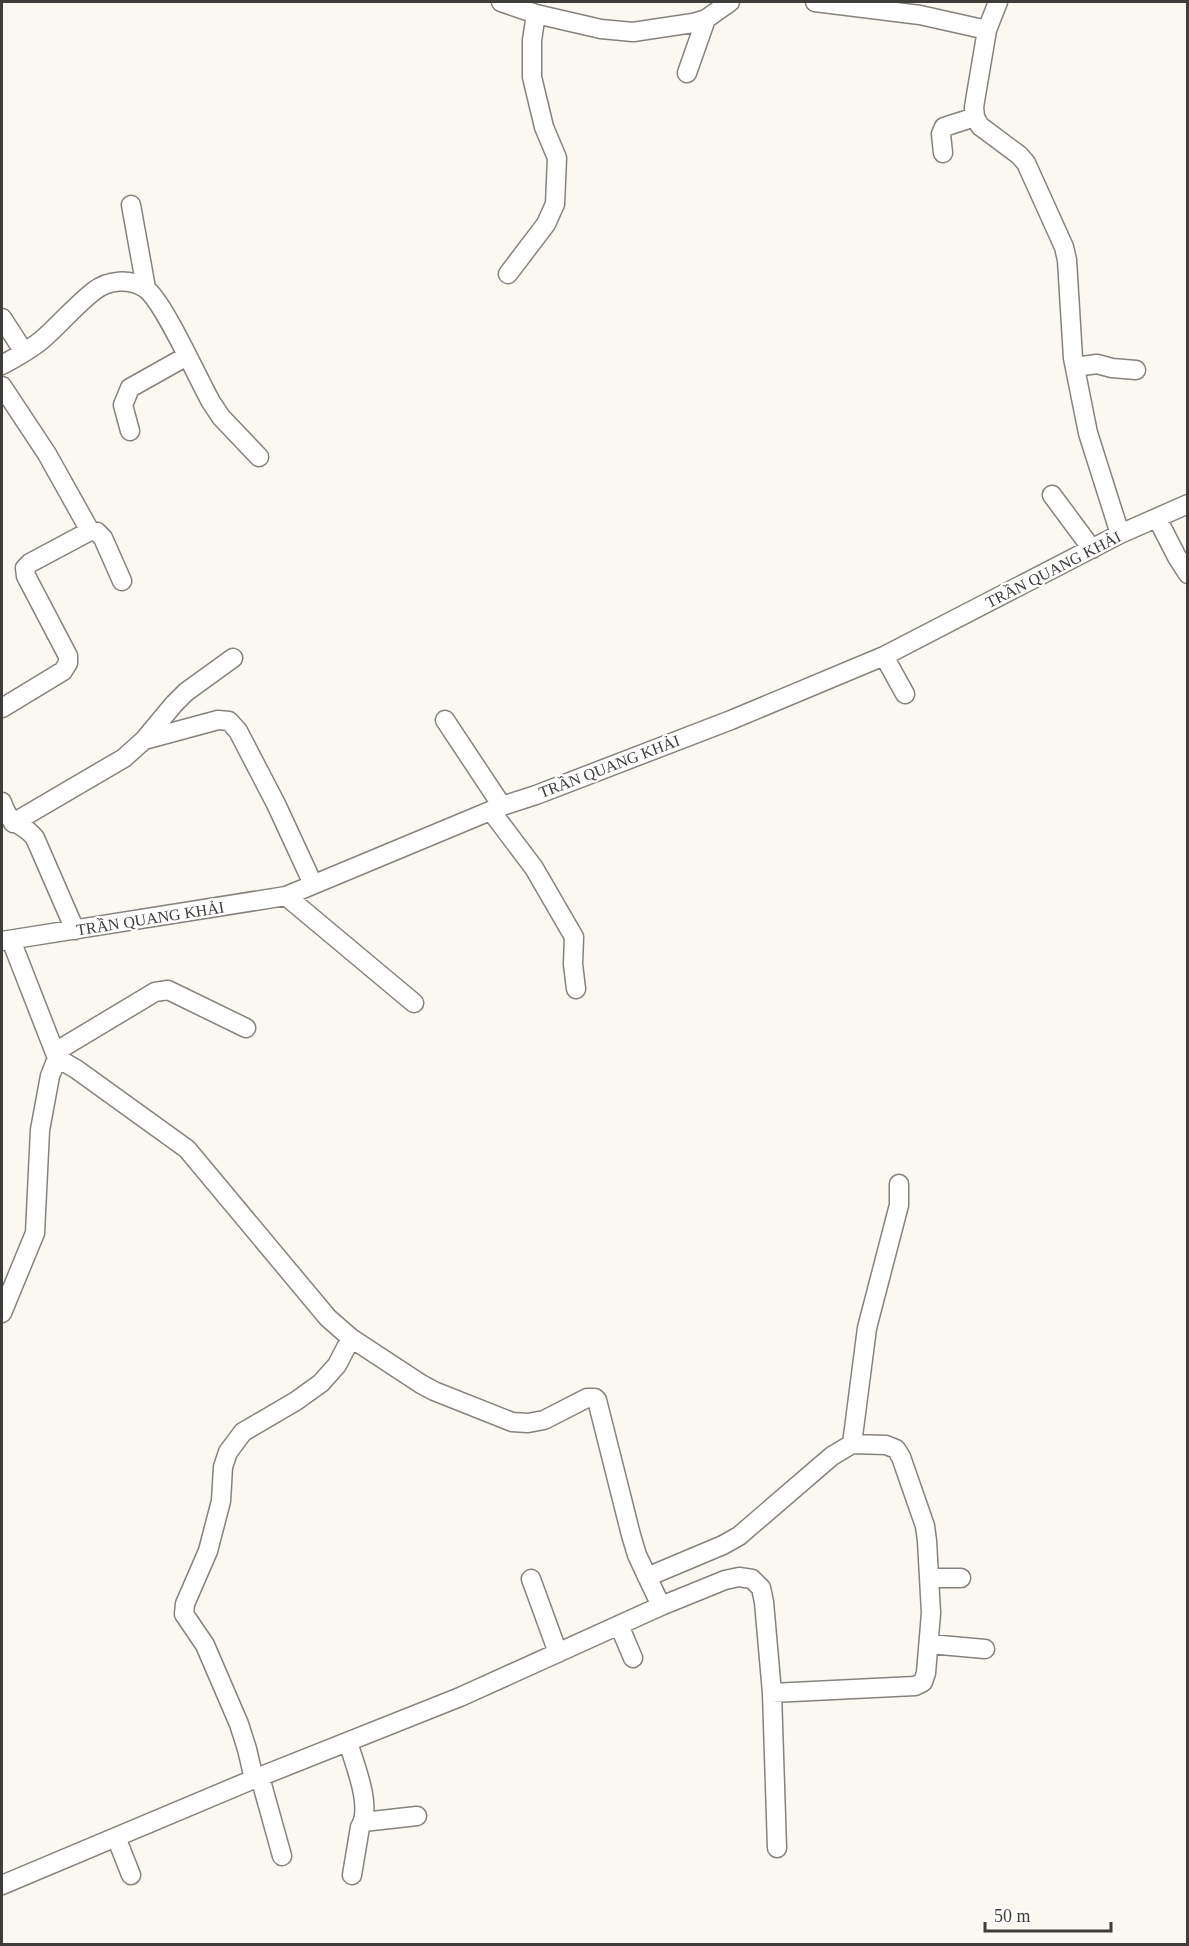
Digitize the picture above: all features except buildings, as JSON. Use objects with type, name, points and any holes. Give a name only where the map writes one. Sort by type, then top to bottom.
[{"type":"street","points":[[501,2],[536,14],[617,32],[643,31],[693,23],[706,19],[730,2]]},
{"type":"street","points":[[815,2],[920,15],[987,30]]},
{"type":"street","points":[[998,2],[987,30],[974,107],[975,117],[980,126],[1019,155],[1026,163],[1064,247],[1075,367],[1091,446],[1120,534]]},
{"type":"street","points":[[508,274],[546,224],[555,204],[557,158],[544,127],[532,77],[532,40],[536,14]]},
{"type":"street","points":[[687,73],[706,19]]},
{"type":"street","points":[[943,153],[941,134],[944,127],[975,117]]},
{"type":"street","points":[[131,205],[146,288]]},
{"type":"street","points":[[2,365],[42,340],[95,290],[111,282],[129,281],[146,288],[159,302],[211,402],[221,417],[259,456]]},
{"type":"street","points":[[2,318],[24,352]]},
{"type":"street","points":[[130,431],[123,405],[130,388],[187,356]]},
{"type":"street","points":[[1075,367],[1097,364],[1136,370]]},
{"type":"street","points":[[2,386],[47,454],[90,531]]},
{"type":"street","points":[[1052,495],[1092,549]]},
{"type":"street","name":"TRẦN QUANG KHẢI","points":[[6,940],[286,896],[496,808],[536,795],[731,720],[884,656],[1120,534],[1188,504]]},
{"type":"street","points":[[1157,518],[1188,574]]},
{"type":"street","points":[[2,708],[63,671],[68,663],[68,656],[26,576],[26,568],[30,563],[90,531],[97,532],[103,538],[123,581]]},
{"type":"street","points":[[884,656],[905,694]]},
{"type":"street","points":[[13,823],[124,758],[144,740],[186,692],[233,658]]},
{"type":"street","points":[[144,740],[218,720],[229,721],[238,731],[276,804],[313,884]]},
{"type":"street","points":[[445,720],[574,937],[573,964],[576,990]]},
{"type":"street","points":[[2,802],[6,814],[13,823],[29,830],[35,838],[75,930]]},
{"type":"street","points":[[286,896],[414,1003]]},
{"type":"street","points":[[6,940],[56,1055],[188,1149],[311,1299],[351,1338],[434,1391],[512,1422],[528,1423],[544,1420],[587,1398],[595,1398],[599,1403],[631,1535],[661,1606]]},
{"type":"street","points":[[2,1313],[35,1233],[40,1130],[56,1055],[155,992],[162,990],[168,990],[246,1028]]},
{"type":"street","points":[[852,1444],[867,1328],[899,1205],[899,1184]]},
{"type":"street","points":[[282,1856],[239,1724],[205,1645],[184,1614],[185,1604],[208,1551],[221,1501],[223,1467],[228,1452],[243,1432],[296,1401],[321,1383],[337,1365],[351,1338]]},
{"type":"street","points":[[647,1577],[739,1536],[832,1456],[852,1444],[886,1445],[896,1449],[901,1457],[925,1526],[931,1613],[925,1678],[919,1685],[772,1693]]},
{"type":"street","points":[[2,1885],[257,1778],[460,1697],[661,1606],[725,1580],[739,1577],[752,1579],[760,1588],[764,1602],[772,1693],[777,1848]]},
{"type":"street","points":[[929,1578],[960,1578]]},
{"type":"street","points":[[531,1579],[558,1653]]},
{"type":"street","points":[[619,1625],[633,1658]]},
{"type":"street","points":[[929,1644],[985,1649]]},
{"type":"street","points":[[348,1742],[364,1802],[363,1822],[360,1827],[352,1875]]},
{"type":"street","points":[[363,1822],[417,1816]]},
{"type":"street","points":[[116,1837],[131,1875]]}]
